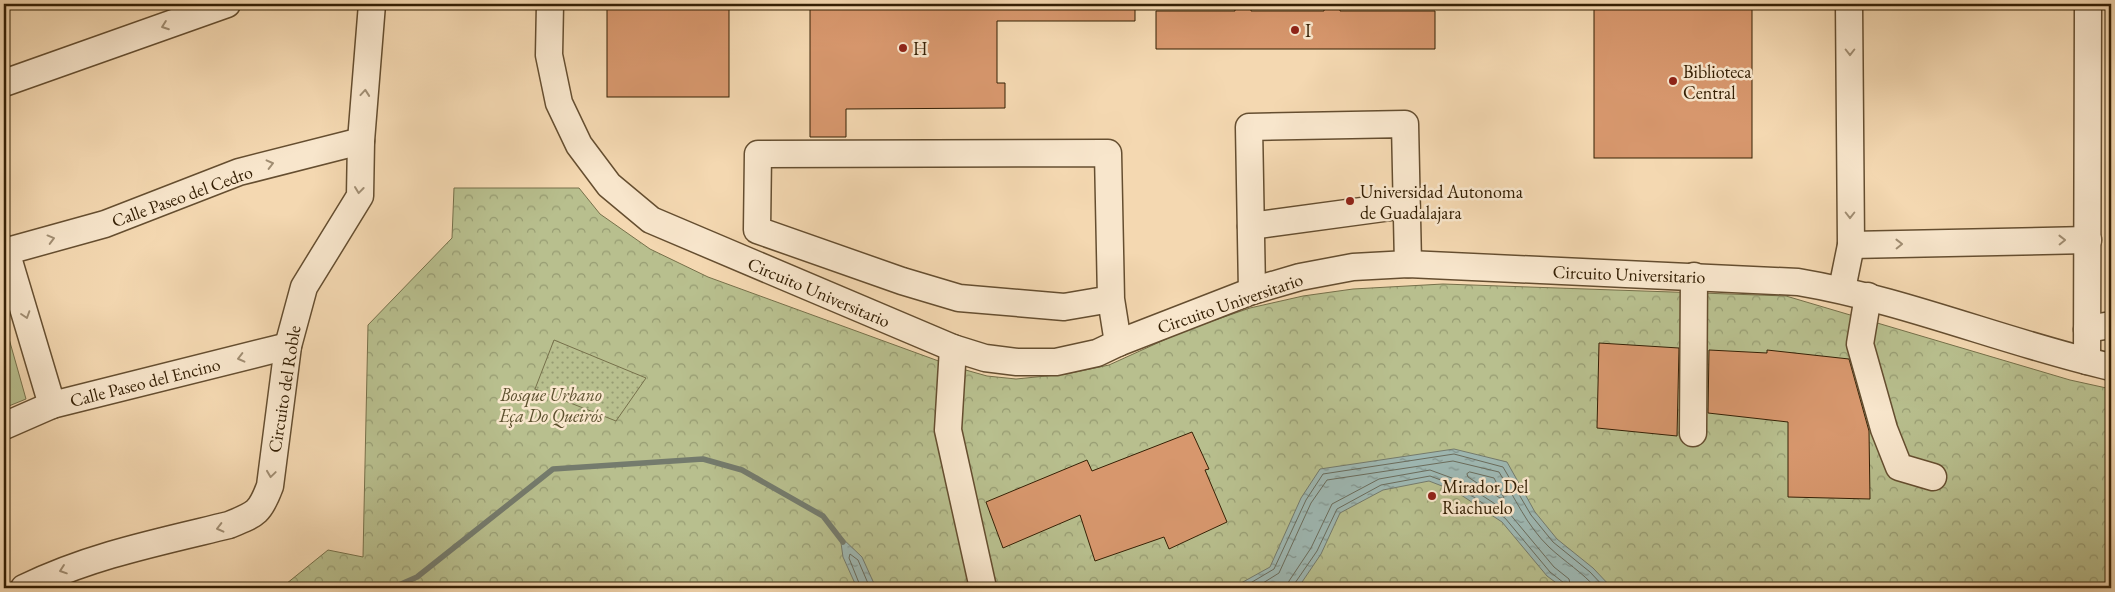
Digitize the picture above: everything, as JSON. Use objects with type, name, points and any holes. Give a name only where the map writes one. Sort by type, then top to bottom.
[{"type":"street","points":[[4,83],[227,4]]},
{"type":"street","name":"Circuito del Roble","points":[[24,588],[54,573],[106,555],[229,526],[249,517],[262,506],[270,486],[288,346],[304,287],[360,196],[361,142],[372,4]]},
{"type":"street","name":"Circuito Universitario","points":[[550,4],[549,55],[559,102],[579,145],[609,185],[651,220],[953,348],[993,359],[1017,362],[1056,362],[1097,353],[1252,291],[1300,277],[1353,267],[1408,264],[1798,282],[1868,296],[2099,364]]},
{"type":"street","points":[[1842,290],[1851,245],[1850,4]]},
{"type":"street","points":[[2088,4],[2088,240],[2099,327],[2099,364]]},
{"type":"street","points":[[1252,291],[1249,127],[1405,124],[1408,264]]},
{"type":"street","name":"Calle Paseo del Cedro","points":[[5,252],[105,224],[239,172],[361,142]]},
{"type":"street","points":[[749,263],[757,230],[758,154],[1108,153],[1111,299],[1118,343]]},
{"type":"street","points":[[1251,226],[1406,205]]},
{"type":"street","points":[[757,230],[902,281],[958,298],[1064,307],[1111,299]]},
{"type":"street","points":[[1851,245],[2088,240]]},
{"type":"street","points":[[5,252],[52,405]]},
{"type":"street","points":[[1693,433],[1694,276]]},
{"type":"street","points":[[1868,296],[1860,344],[1884,429],[1899,467],[1933,477]]},
{"type":"street","name":"Calle Paseo del Encino","points":[[4,426],[52,405],[288,346]]},
{"type":"street","points":[[953,348],[948,430],[983,588]]},
{"type":"green space","points":[[2111,4],[2111,255],[2110,255]]},
{"type":"green space","name":"Bosque Urbano Eça Do Queirós","points":[[454,188],[579,188],[600,214],[650,249],[708,277],[955,367],[987,376],[1016,379],[1066,374],[1109,365],[1186,330],[1250,308],[1303,296],[1353,289],[1443,284],[1786,296],[2070,380],[2111,389],[2111,588],[281,588],[328,550],[363,557],[368,325],[452,238]]},
{"type":"green space","points":[[4,321],[26,399],[4,408]]},
{"type":"green space","points":[[554,340],[646,378],[616,421],[535,389]]},
{"type":"water","points":[[1454,449],[1507,462],[1535,512],[1557,539],[1593,568],[1612,588],[1563,588],[1547,576],[1502,522],[1455,491],[1429,481],[1383,490],[1340,513],[1321,554],[1298,588],[1232,588],[1270,567],[1301,498],[1320,469]]},
{"type":"water","points":[[840,536],[862,557],[876,588],[857,588],[843,557]]},
{"type":"building","points":[[607,4],[729,4],[729,97],[607,97]]},
{"type":"building","name":"H","points":[[810,4],[1135,4],[1135,21],[997,21],[997,83],[1005,83],[1005,108],[846,109],[846,137],[810,137]]},
{"type":"building","name":"I","points":[[1235,4],[1251,4],[1251,11],[1324,11],[1324,4],[1340,4],[1340,11],[1435,11],[1435,49],[1156,49],[1156,11],[1235,11]]},
{"type":"building","name":"Biblioteca Central","points":[[1594,4],[1752,4],[1752,158],[1594,158]]},
{"type":"building","points":[[1599,343],[1679,348],[1677,436],[1597,428]]},
{"type":"building","points":[[1709,350],[1767,353],[1767,350],[1849,359],[1869,431],[1870,499],[1788,497],[1788,422],[1708,413]]},
{"type":"building","points":[[1192,432],[1209,469],[1205,470],[1227,522],[1169,549],[1164,537],[1095,561],[1080,515],[1003,548],[986,502],[1087,460],[1092,471]]},
{"type":"waterway","points":[[392,588],[417,577],[553,469],[703,459],[742,470],[823,516],[843,542]]},
{"type":"place","name":"I","points":[[1295,30]]},
{"type":"place","name":"H","points":[[903,48]]},
{"type":"place","name":"Biblioteca Central","points":[[1673,81]]},
{"type":"place","name":"Universidad Autonoma de Guadalajara","points":[[1350,201]]},
{"type":"place","name":"Mirador Del Riachuelo","points":[[1432,496]]}]
